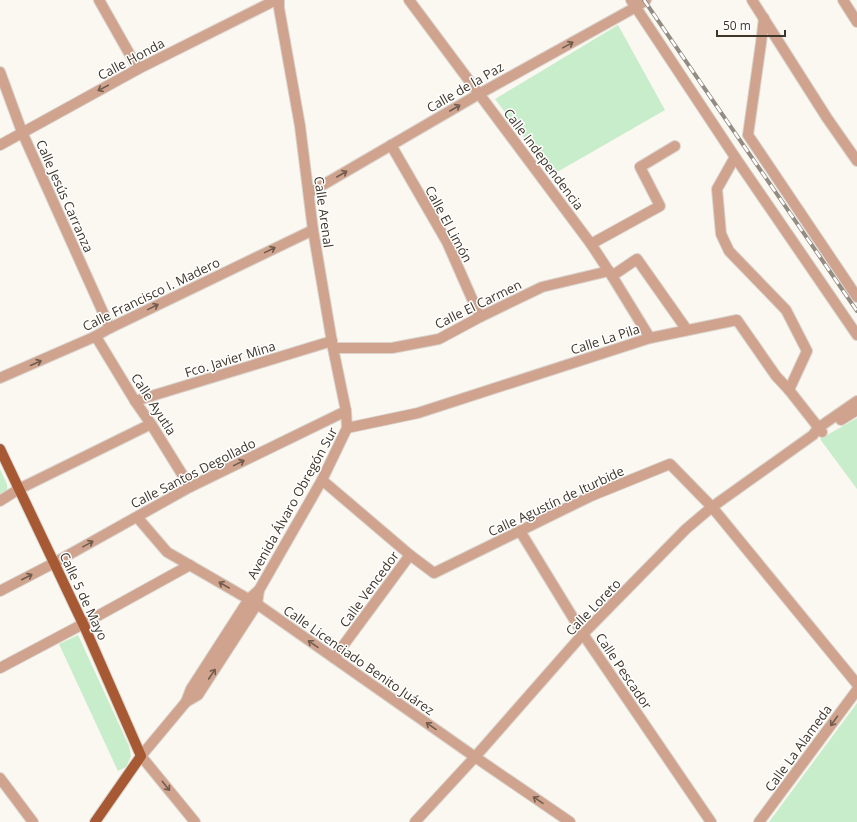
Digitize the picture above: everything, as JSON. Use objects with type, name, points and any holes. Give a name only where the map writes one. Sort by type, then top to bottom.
[{"type":"main road","name":"Calle 5 de Mayo","points":[[0,449],[83,624],[141,756]]},
{"type":"main road","points":[[95,822],[141,756]]},
{"type":"street","points":[[99,0],[138,69]]},
{"type":"street","name":"Calle Honda","points":[[0,145],[138,69],[277,0]]},
{"type":"street","name":"Calle Arenal","points":[[277,0],[300,126],[313,230],[332,344],[346,411],[347,428]]},
{"type":"street","name":"Calle Independencia","points":[[409,0],[591,244],[611,273],[650,338]]},
{"type":"street","name":"Calle de la Paz","points":[[308,193],[634,4],[646,0]]},
{"type":"street","points":[[752,0],[827,118],[857,161]]},
{"type":"street","points":[[843,0],[857,22]]},
{"type":"street","points":[[634,4],[735,158],[857,335]]},
{"type":"street","points":[[764,18],[748,136],[857,297]]},
{"type":"street","name":"Calle Jesús Carranza","points":[[0,72],[22,132],[110,328]]},
{"type":"street","name":"Calle El Limón","points":[[391,145],[447,242],[480,317]]},
{"type":"street","points":[[591,244],[660,206],[640,167],[675,146]]},
{"type":"street","points":[[735,158],[717,189],[721,234],[729,251],[786,310],[807,351],[789,390]]},
{"type":"street","name":"Calle Francisco I. Madero","points":[[0,378],[94,337],[313,230]]},
{"type":"street","points":[[611,273],[637,259],[687,330]]},
{"type":"street","name":"Calle El Carmen","points":[[332,344],[392,348],[439,339],[542,287],[611,273]]},
{"type":"street","name":"Calle La Pila","points":[[347,428],[418,413],[650,338],[737,320],[776,376],[789,390],[818,432]]},
{"type":"street","name":"Calle Ayutla","points":[[94,337],[98,340],[190,487]]},
{"type":"street","name":"Fco. Javier Mina","points":[[136,401],[332,344]]},
{"type":"street","name":"Calle Loreto","points":[[414,822],[475,757],[584,634],[686,529],[712,507],[818,432],[857,401]]},
{"type":"street","name":"Calle Loreto","points":[[818,432],[857,410]]},
{"type":"street","name":"Calle Santos Degollado","points":[[0,590],[54,563],[190,487],[346,411]]},
{"type":"street","points":[[0,501],[19,489],[151,424]]},
{"type":"street","name":"Avenida Álvaro Obregón Sur","points":[[141,756],[186,702],[191,689],[253,602],[322,480],[347,428]]},
{"type":"street","name":"Calle Agustín de Iturbide","points":[[322,480],[410,555],[434,573],[591,496],[670,464],[712,507],[857,684]]},
{"type":"street","name":"Calle Licenciado Benito Juárez","points":[[137,517],[167,552],[253,602],[570,822]]},
{"type":"street","name":"Calle Pescador","points":[[520,531],[584,634],[711,822]]},
{"type":"street","name":"Calle Vencedor","points":[[334,658],[410,555]]},
{"type":"street","points":[[0,668],[190,565]]},
{"type":"street","name":"Calle La Alameda","points":[[759,822],[857,690]]},
{"type":"street","points":[[141,756],[195,822]]},
{"type":"street","points":[[0,778],[33,822]]},
{"type":"green space","points":[[618,25],[665,110],[552,175],[495,99]]},
{"type":"green space","points":[[857,418],[857,489],[820,439]]},
{"type":"green space","points":[[0,469],[7,484],[7,491],[0,500]]},
{"type":"green space","points":[[78,635],[129,746],[131,756],[126,767],[118,771],[59,644]]},
{"type":"green space","points":[[857,703],[857,822],[769,822]]},
{"type":"railway","points":[[644,0],[857,311]]}]
